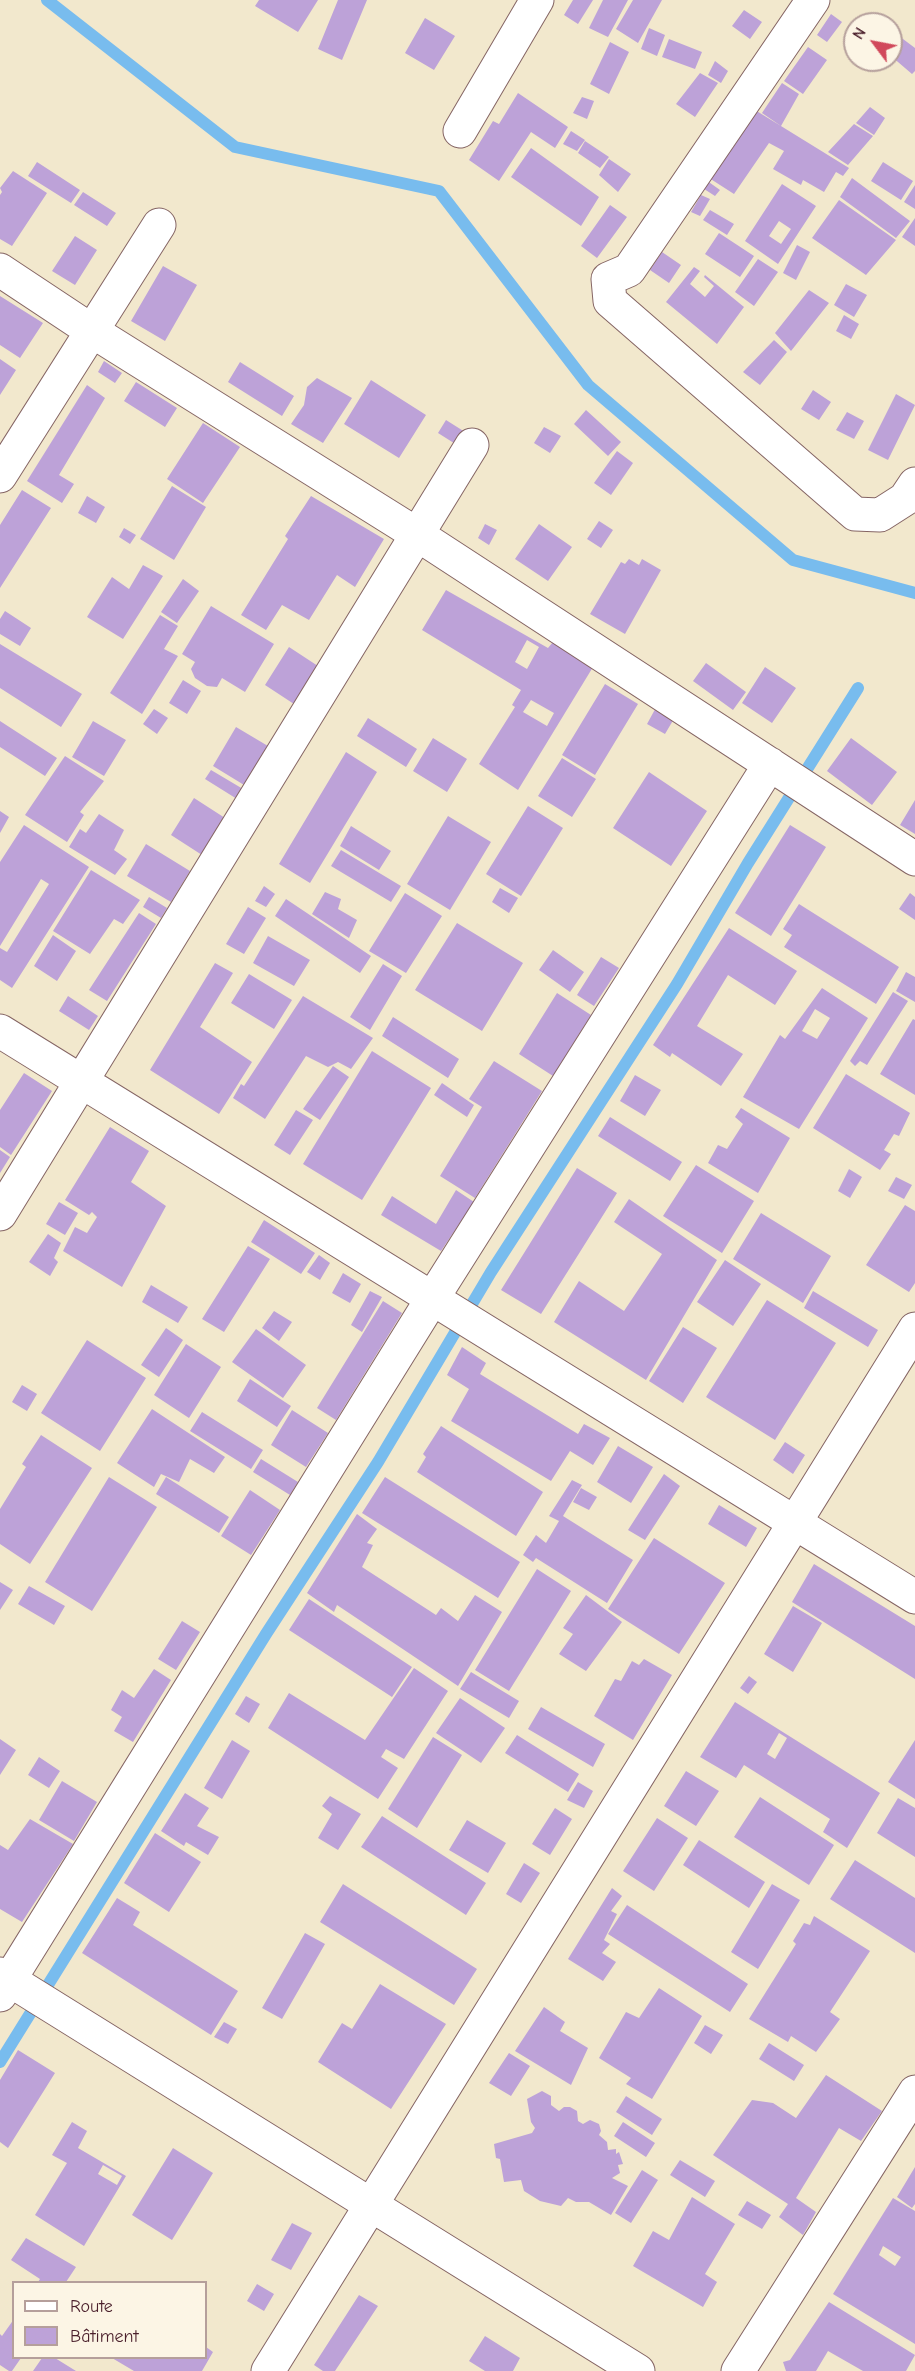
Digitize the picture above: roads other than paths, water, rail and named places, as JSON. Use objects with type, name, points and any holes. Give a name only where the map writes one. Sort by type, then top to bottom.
[{"type":"street","points":[[460,131],[537,0]]},
{"type":"street","points":[[813,0],[629,270],[608,279],[609,301],[855,514],[880,515],[905,499],[915,484]]},
{"type":"street","points":[[0,476],[159,225]]},
{"type":"street","points":[[0,270],[92,331],[418,535],[915,859]]},
{"type":"street","points":[[0,1214],[472,446]]},
{"type":"street","points":[[638,2371],[371,2205],[3,1983],[770,764]]},
{"type":"street","points":[[0,1031],[915,1597]]},
{"type":"street","points":[[268,2371],[915,1329]]},
{"type":"street","points":[[738,2371],[915,2092]]},
{"type":"waterway","points":[[47,0],[235,147],[439,191],[588,385],[793,560],[915,593]]},
{"type":"waterway","points":[[0,2062],[266,1634],[378,1462],[491,1272],[677,984],[748,863],[858,688]]}]
